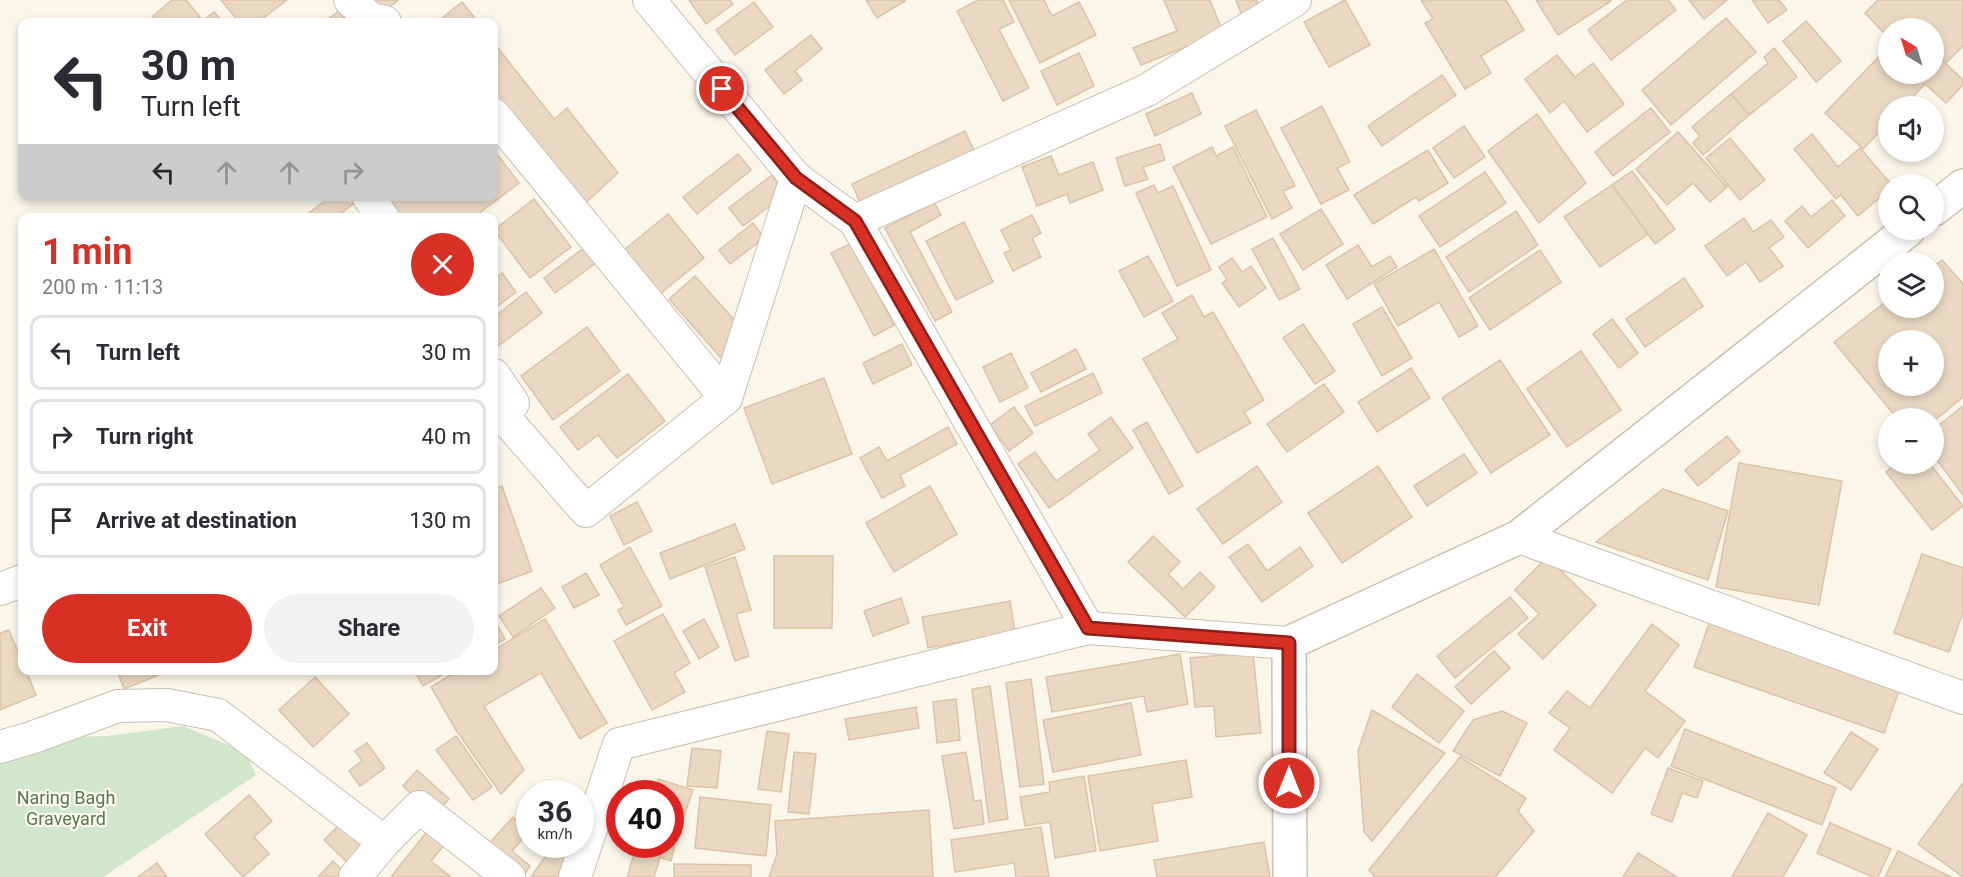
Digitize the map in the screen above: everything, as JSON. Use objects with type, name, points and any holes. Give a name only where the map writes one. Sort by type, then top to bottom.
[{"type":"street","points":[[350,0],[370,18]]},
{"type":"street","points":[[649,0],[796,178],[855,221],[1088,628]]},
{"type":"street","points":[[855,221],[1147,90],[1295,0]]},
{"type":"street","points":[[498,120],[726,398]]},
{"type":"street","points":[[498,381],[513,403],[498,418],[586,511],[726,398],[796,178]]},
{"type":"street","points":[[1944,201],[1963,186]]},
{"type":"street","points":[[575,877],[619,744],[1088,628],[1289,643],[1520,537],[1895,240]]},
{"type":"street","points":[[1520,537],[1963,698]]},
{"type":"street","points":[[1289,643],[1290,877]]},
{"type":"street","points":[[0,747],[118,706],[166,705],[218,715],[384,842]]},
{"type":"street","points":[[356,877],[384,842],[419,807],[509,877]]},
{"type":"green space","name":"Naring Bagh Graveyard","points":[[183,726],[245,752],[256,775],[103,877],[0,877],[0,750],[68,737],[108,736]]},
{"type":"building","points":[[172,0],[186,0],[200,17],[155,18],[153,16]]},
{"type":"building","points":[[221,0],[287,0],[263,18],[236,18]]},
{"type":"building","points":[[367,0],[398,0],[380,15]]},
{"type":"building","points":[[689,0],[730,0],[733,4],[706,24]]},
{"type":"building","points":[[866,0],[905,0],[905,1],[877,18]]},
{"type":"building","points":[[978,0],[1003,0],[1014,22],[999,29],[1029,88],[1003,101],[957,11]]},
{"type":"building","points":[[1009,0],[1044,0],[1052,16],[1079,2],[1096,35],[1040,63]]},
{"type":"building","points":[[1164,0],[1210,0],[1223,32],[1141,65],[1133,48],[1177,31]]},
{"type":"building","points":[[1236,0],[1257,0],[1260,10],[1242,16]]},
{"type":"building","points":[[1345,0],[1370,45],[1329,67],[1304,22]]},
{"type":"building","points":[[1421,0],[1506,0],[1524,30],[1481,56],[1491,73],[1465,89],[1425,23],[1433,19]]},
{"type":"building","points":[[1536,0],[1610,0],[1611,1],[1558,35]]},
{"type":"building","points":[[1627,0],[1668,0],[1676,10],[1611,60],[1588,30]]},
{"type":"building","points":[[1689,0],[1727,0],[1704,19]]},
{"type":"building","points":[[1752,0],[1779,0],[1787,10],[1768,23]]},
{"type":"building","points":[[1878,0],[1963,0],[1963,46],[1947,62],[1944,59],[1944,18],[1878,18],[1878,27],[1865,13]]},
{"type":"building","points":[[462,2],[475,18],[442,18]]},
{"type":"building","points":[[754,2],[773,27],[735,55],[716,30]]},
{"type":"building","points":[[339,11],[345,18],[329,18]]},
{"type":"building","points":[[214,12],[219,18],[206,18]]},
{"type":"building","points":[[1726,18],[1756,52],[1671,125],[1642,90]]},
{"type":"building","points":[[1806,21],[1841,61],[1816,82],[1783,41]]},
{"type":"building","points":[[811,35],[822,49],[795,71],[802,80],[784,94],[765,70]]},
{"type":"building","points":[[498,48],[554,119],[567,108],[618,173],[582,206],[498,104]]},
{"type":"building","points":[[1774,48],[1797,77],[1749,115],[1731,94],[1768,63],[1764,57]]},
{"type":"building","points":[[1079,53],[1094,86],[1057,105],[1041,71]]},
{"type":"building","points":[[1557,55],[1575,77],[1593,63],[1624,104],[1587,132],[1564,101],[1550,113],[1525,79]]},
{"type":"building","points":[[1878,57],[1878,84],[1925,84],[1914,96],[1878,96],[1878,133],[1863,149],[1825,113]]},
{"type":"building","points":[[1944,62],[1963,80],[1963,85],[1946,103],[1944,96],[1938,96],[1925,84],[1944,84]]},
{"type":"building","points":[[1442,75],[1456,95],[1382,146],[1368,126]]},
{"type":"building","points":[[1192,93],[1201,114],[1155,136],[1146,114]]},
{"type":"building","points":[[1731,94],[1749,115],[1703,155],[1693,143],[1700,136],[1692,127]]},
{"type":"building","points":[[1322,106],[1350,162],[1337,168],[1349,190],[1321,204],[1281,128]]},
{"type":"building","points":[[1651,108],[1670,132],[1613,176],[1595,152]]},
{"type":"building","points":[[1256,110],[1295,186],[1283,191],[1292,208],[1272,219],[1225,126]]},
{"type":"building","points":[[1537,114],[1586,183],[1539,223],[1488,151]]},
{"type":"building","points":[[1464,126],[1485,157],[1454,178],[1433,148]]},
{"type":"building","points":[[965,131],[975,153],[862,207],[852,184]]},
{"type":"building","points":[[1678,132],[1727,187],[1710,202],[1693,183],[1667,205],[1636,169]]},
{"type":"building","points":[[1812,134],[1838,167],[1860,148],[1882,174],[1878,174],[1878,199],[1858,216],[1841,195],[1836,199],[1794,149]]},
{"type":"building","points":[[1730,138],[1765,180],[1740,200],[1706,158]]},
{"type":"building","points":[[1160,144],[1165,160],[1143,167],[1148,179],[1125,186],[1116,158]]},
{"type":"building","points":[[1212,147],[1216,156],[1233,147],[1267,217],[1211,244],[1173,167]]},
{"type":"building","points":[[1428,150],[1448,183],[1419,201],[1416,197],[1373,224],[1354,195]]},
{"type":"building","points":[[738,154],[751,170],[697,214],[683,197]]},
{"type":"building","points":[[498,155],[519,183],[498,199]]},
{"type":"building","points":[[1051,156],[1059,175],[1093,162],[1103,190],[1070,203],[1067,194],[1037,206],[1022,167]]},
{"type":"building","points":[[1632,171],[1675,229],[1655,244],[1612,185]]},
{"type":"building","points":[[1485,172],[1506,203],[1440,247],[1419,216]]},
{"type":"building","points":[[772,175],[786,194],[743,226],[729,208]]},
{"type":"building","points":[[1154,185],[1158,193],[1173,186],[1211,270],[1177,286],[1136,193]]},
{"type":"building","points":[[1612,185],[1648,234],[1600,267],[1564,217]]},
{"type":"building","points":[[534,199],[571,247],[530,278],[498,235],[498,227]]},
{"type":"building","points":[[1832,200],[1845,216],[1808,248],[1785,221],[1802,206],[1811,217]]},
{"type":"building","points":[[325,201],[357,201],[341,213],[309,213]]},
{"type":"building","points":[[387,201],[495,201],[480,213],[383,213],[379,207]]},
{"type":"building","points":[[934,202],[941,215],[910,232],[952,312],[935,321],[885,228]]},
{"type":"building","points":[[1321,209],[1343,244],[1303,270],[1280,234]]},
{"type":"building","points":[[1516,211],[1538,245],[1469,292],[1446,257]]},
{"type":"building","points":[[668,214],[704,258],[660,294],[624,250]]},
{"type":"building","points":[[1032,215],[1041,233],[1032,238],[1041,257],[1013,271],[1004,253],[1011,250],[1001,230]]},
{"type":"building","points":[[1744,218],[1753,232],[1771,220],[1784,237],[1769,248],[1783,266],[1760,282],[1746,262],[1727,276],[1705,246]]},
{"type":"building","points":[[964,222],[993,282],[956,300],[926,241]]},
{"type":"building","points":[[753,223],[764,238],[730,264],[719,250]]},
{"type":"building","points":[[1273,238],[1300,289],[1279,300],[1252,249]]},
{"type":"building","points":[[852,243],[894,325],[874,336],[831,253]]},
{"type":"building","points":[[589,244],[601,259],[555,293],[544,278]]},
{"type":"building","points":[[1358,245],[1372,267],[1390,256],[1397,267],[1347,299],[1326,265]]},
{"type":"building","points":[[1434,249],[1478,326],[1459,337],[1439,302],[1398,326],[1374,284]]},
{"type":"building","points":[[1540,250],[1561,282],[1490,330],[1469,298]]},
{"type":"building","points":[[1148,256],[1173,301],[1144,317],[1119,271]]},
{"type":"building","points":[[1232,258],[1242,272],[1251,266],[1266,288],[1239,307],[1222,283],[1227,279],[1219,267]]},
{"type":"building","points":[[1944,262],[1963,284],[1963,397],[1944,413],[1944,408],[1889,408],[1879,396],[1944,396],[1944,330],[1878,330],[1878,395],[1834,342],[1878,308],[1878,318],[1944,318]]},
{"type":"building","points":[[502,273],[516,292],[498,306],[498,276]]},
{"type":"building","points":[[695,276],[746,333],[720,357],[669,299]]},
{"type":"building","points":[[1684,278],[1703,306],[1645,347],[1626,319]]},
{"type":"building","points":[[526,292],[542,313],[498,346],[498,314]]},
{"type":"building","points":[[1192,295],[1204,317],[1213,312],[1264,400],[1244,412],[1251,423],[1197,453],[1143,359],[1178,339],[1162,313]]},
{"type":"building","points":[[1382,307],[1412,358],[1382,376],[1353,324]]},
{"type":"building","points":[[1612,319],[1638,353],[1619,368],[1593,334]]},
{"type":"building","points":[[1303,324],[1335,371],[1315,384],[1283,338]]},
{"type":"building","points":[[587,327],[620,371],[553,420],[521,376]]},
{"type":"building","points":[[902,344],[912,365],[873,384],[863,363]]},
{"type":"building","points":[[1076,349],[1086,369],[1041,392],[1031,373]]},
{"type":"building","points":[[1581,351],[1621,410],[1567,447],[1527,389]]},
{"type":"building","points":[[1011,353],[1028,388],[1000,402],[983,367]]},
{"type":"building","points":[[1500,360],[1550,435],[1491,473],[1442,398]]},
{"type":"building","points":[[1411,368],[1430,398],[1377,432],[1358,402]]},
{"type":"building","points":[[1093,373],[1102,393],[1035,426],[1025,406]]},
{"type":"building","points":[[628,374],[665,421],[617,458],[598,435],[578,450],[560,427]]},
{"type":"building","points":[[824,378],[852,454],[772,484],[744,408]]},
{"type":"building","points":[[1324,384],[1344,412],[1287,452],[1267,424]]},
{"type":"building","points":[[1963,406],[1963,495],[1944,469],[1944,421]]},
{"type":"building","points":[[1014,407],[1033,433],[1009,451],[990,425]]},
{"type":"building","points":[[1111,417],[1133,448],[1049,508],[1018,464],[1035,452],[1056,481],[1100,450],[1088,434]]},
{"type":"building","points":[[1147,422],[1183,486],[1169,494],[1133,430]]},
{"type":"building","points":[[948,427],[957,444],[900,475],[905,486],[882,498],[860,458],[879,447],[887,461]]},
{"type":"building","points":[[1727,436],[1740,452],[1698,486],[1685,470]]},
{"type":"building","points":[[1464,454],[1477,473],[1427,506],[1414,486]]},
{"type":"building","points":[[1739,463],[1842,481],[1819,605],[1716,587]]},
{"type":"building","points":[[1257,466],[1282,502],[1223,544],[1197,509]]},
{"type":"building","points":[[1378,466],[1412,517],[1342,563],[1308,513]]},
{"type":"building","points":[[1888,474],[1938,474],[1963,506],[1932,530]]},
{"type":"building","points":[[502,486],[532,571],[498,584],[498,488]]},
{"type":"building","points":[[930,486],[957,534],[894,572],[866,523]]},
{"type":"building","points":[[1663,489],[1728,511],[1708,580],[1596,542]]},
{"type":"building","points":[[637,502],[652,531],[624,545],[610,516]]},
{"type":"building","points":[[735,524],[745,549],[670,579],[660,553]]},
{"type":"building","points":[[1153,536],[1180,562],[1168,574],[1183,589],[1200,572],[1215,587],[1185,617],[1128,562]]},
{"type":"building","points":[[1248,544],[1267,571],[1300,547],[1313,566],[1262,602],[1229,557]]},
{"type":"building","points":[[630,547],[662,606],[626,625],[618,610],[624,607],[600,565]]},
{"type":"building","points":[[1922,554],[1963,568],[1963,612],[1949,652],[1894,633]]},
{"type":"building","points":[[774,556],[833,556],[832,628],[774,628]]},
{"type":"building","points":[[735,557],[751,610],[736,614],[749,656],[735,661],[705,567]]},
{"type":"building","points":[[1547,557],[1596,605],[1543,659],[1518,634],[1539,614],[1515,590]]},
{"type":"building","points":[[586,573],[599,595],[574,608],[562,587]]},
{"type":"building","points":[[541,588],[555,608],[513,637],[499,616]]},
{"type":"building","points":[[1510,597],[1528,618],[1455,678],[1437,656]]},
{"type":"building","points":[[901,598],[909,623],[873,636],[864,611]]},
{"type":"building","points":[[1010,601],[1015,632],[928,648],[922,617]]},
{"type":"building","points":[[663,614],[690,663],[674,673],[685,692],[652,710],[614,641]]},
{"type":"building","points":[[1712,615],[1902,682],[1884,733],[1694,667]]},
{"type":"building","points":[[545,619],[607,723],[580,739],[541,673],[484,706],[524,770],[501,794],[456,730],[431,687],[450,675],[498,675],[498,648]]},
{"type":"building","points":[[704,619],[719,647],[699,659],[683,631]]},
{"type":"building","points":[[1652,624],[1679,645],[1645,691],[1685,721],[1658,758],[1645,748],[1612,793],[1554,750],[1570,728],[1549,713],[1567,691],[1590,708]]},
{"type":"building","points":[[498,626],[505,639],[498,643]]},
{"type":"building","points":[[9,630],[18,652],[18,675],[28,675],[36,695],[0,710],[0,633]]},
{"type":"building","points":[[1494,651],[1510,668],[1471,704],[1455,687]]},
{"type":"building","points":[[1253,652],[1261,733],[1216,737],[1214,706],[1195,707],[1190,658]]},
{"type":"building","points":[[1180,654],[1188,704],[1147,712],[1144,696],[1052,712],[1046,677]]},
{"type":"building","points":[[1417,674],[1464,711],[1439,743],[1392,707]]},
{"type":"building","points":[[119,675],[159,675],[124,689]]},
{"type":"building","points":[[417,675],[442,675],[423,686]]},
{"type":"building","points":[[315,677],[349,714],[313,747],[279,710]]},
{"type":"building","points":[[1031,679],[1044,784],[1020,787],[1006,683]]},
{"type":"building","points":[[990,686],[1008,819],[989,822],[972,689]]},
{"type":"building","points":[[956,699],[960,740],[937,743],[933,702]]},
{"type":"building","points":[[1131,703],[1141,755],[1053,772],[1043,720]]},
{"type":"building","points":[[916,707],[919,728],[849,740],[845,719]]},
{"type":"building","points":[[1372,710],[1445,753],[1372,841],[1364,832],[1358,751]]},
{"type":"building","points":[[1502,711],[1527,723],[1500,776],[1453,751],[1473,720]]},
{"type":"building","points":[[1685,729],[1836,788],[1822,825],[1671,766]]},
{"type":"building","points":[[767,731],[789,734],[781,792],[758,789]]},
{"type":"building","points":[[1851,732],[1878,749],[1851,790],[1824,773]]},
{"type":"building","points":[[456,736],[492,787],[473,800],[436,750]]},
{"type":"building","points":[[367,743],[385,768],[360,786],[349,771],[362,761],[355,751]]},
{"type":"building","points":[[692,748],[721,751],[717,788],[687,786]]},
{"type":"building","points":[[794,752],[816,754],[809,814],[788,812]]},
{"type":"building","points":[[966,752],[974,801],[981,800],[984,824],[954,829],[942,756]]},
{"type":"building","points":[[1460,757],[1526,798],[1518,811],[1534,831],[1495,877],[1375,877],[1369,870]]},
{"type":"building","points":[[1186,760],[1192,797],[1152,804],[1158,841],[1100,851],[1088,776]]},
{"type":"building","points":[[1668,768],[1703,781],[1697,798],[1682,793],[1672,822],[1651,814]]},
{"type":"building","points":[[417,770],[449,799],[434,815],[403,786]]},
{"type":"building","points":[[1084,776],[1096,851],[1055,858],[1050,822],[1025,826],[1020,797],[1050,792],[1049,782]]},
{"type":"building","points":[[1963,783],[1963,877],[1918,844]]},
{"type":"building","points":[[684,787],[693,790],[684,816]]},
{"type":"building","points":[[249,795],[272,821],[254,837],[269,854],[243,877],[205,834]]},
{"type":"building","points":[[700,797],[771,805],[766,856],[695,848]]},
{"type":"building","points":[[929,810],[933,877],[769,877],[777,854],[775,821]]},
{"type":"building","points":[[1768,813],[1807,835],[1783,877],[1732,877]]},
{"type":"building","points":[[513,817],[516,820],[516,846],[512,851],[516,854],[516,858],[520,858],[530,866],[523,877],[484,849]]},
{"type":"building","points":[[343,821],[370,848],[352,867],[324,840]]},
{"type":"building","points":[[1830,823],[1891,849],[1878,877],[1873,877],[1817,853]]},
{"type":"building","points":[[1041,827],[1049,877],[1016,877],[1014,863],[955,872],[951,840]]},
{"type":"building","points":[[429,829],[446,843],[431,861],[451,877],[391,877]]},
{"type":"building","points":[[1264,842],[1270,877],[1157,877],[1154,860]]},
{"type":"building","points":[[1898,851],[1951,877],[1885,877]]},
{"type":"building","points":[[1638,853],[1677,877],[1623,877]]},
{"type":"building","points":[[544,858],[566,858],[571,861],[560,877],[531,877]]},
{"type":"building","points":[[633,858],[660,858],[654,877],[627,877]]},
{"type":"building","points":[[333,861],[346,874],[343,877],[318,877]]},
{"type":"building","points":[[157,863],[167,877],[138,877]]},
{"type":"building","points":[[674,864],[751,865],[751,877],[674,877]]},
{"type":"route","points":[[722,89],[796,178],[855,221],[1088,628],[1289,643],[1289,783]]}]
